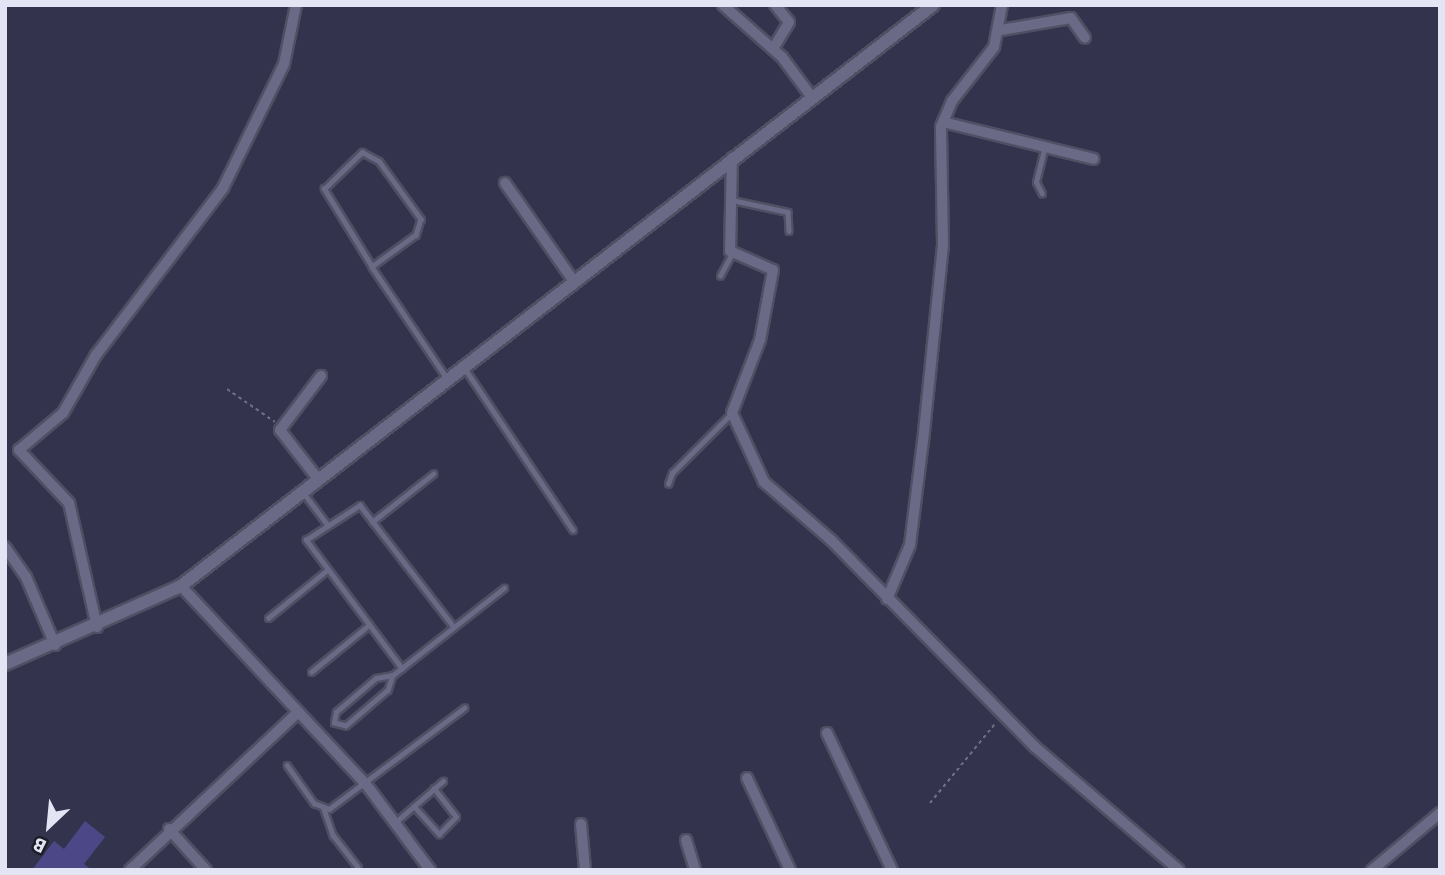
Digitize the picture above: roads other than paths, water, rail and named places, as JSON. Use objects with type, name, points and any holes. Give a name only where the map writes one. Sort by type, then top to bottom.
[{"type":"street","points":[[98,628],[68,503],[19,450],[62,414],[96,355],[223,188],[284,64],[296,5]]},
{"type":"street","points":[[723,5],[773,49],[811,96]]},
{"type":"street","points":[[773,49],[789,22],[775,5]]},
{"type":"street","points":[[5,664],[98,628],[181,586],[732,156],[932,5]]},
{"type":"street","points":[[887,599],[909,545],[925,419],[943,245],[943,122],[1001,30],[1002,5]]},
{"type":"street","points":[[1001,30],[1071,18],[1085,37]]},
{"type":"street","points":[[943,122],[1094,159]]},
{"type":"street","points":[[732,156],[732,253],[773,270],[760,340],[732,413],[773,493],[831,540],[1002,715],[1179,870]]},
{"type":"street","points":[[505,183],[573,280]]},
{"type":"street","points":[[318,479],[281,426],[321,376]]},
{"type":"street","points":[[5,547],[26,577],[55,645]]},
{"type":"street","points":[[181,586],[365,783],[397,821],[430,870]]},
{"type":"street","points":[[130,870],[169,829],[297,713]]},
{"type":"street","points":[[827,733],[892,870]]},
{"type":"street","points":[[747,778],[790,870]]},
{"type":"street","points":[[1372,870],[1440,813]]},
{"type":"street","points":[[581,824],[585,870]]},
{"type":"street","points":[[169,829],[206,870]]},
{"type":"street","points":[[685,840],[695,870]]},
{"type":"lane","points":[[1042,194],[1037,182],[1045,146]]},
{"type":"lane","points":[[372,267],[416,235],[421,219],[379,161],[362,152],[324,189],[372,267],[447,379]]},
{"type":"lane","points":[[732,200],[788,212],[789,231]]},
{"type":"lane","points":[[720,276],[732,253]]},
{"type":"lane","points":[[464,366],[573,530]]},
{"type":"lane","points":[[668,484],[672,473],[732,413]]},
{"type":"lane","points":[[372,522],[433,474]]},
{"type":"lane","points":[[302,491],[327,524]]},
{"type":"lane","points":[[402,669],[304,544],[327,524],[357,504],[454,627]]},
{"type":"lane","points":[[268,618],[326,571]]},
{"type":"lane","points":[[393,675],[388,690],[346,726],[334,723],[336,712],[376,678],[393,675],[402,669],[504,588]]},
{"type":"lane","points":[[311,672],[369,625]]},
{"type":"lane","points":[[324,809],[365,783],[464,708]]},
{"type":"lane","points":[[287,765],[324,809],[333,835],[358,867]]},
{"type":"lane","points":[[397,821],[443,782]]},
{"type":"lane","points":[[414,806],[439,834],[456,817],[434,789]]}]
